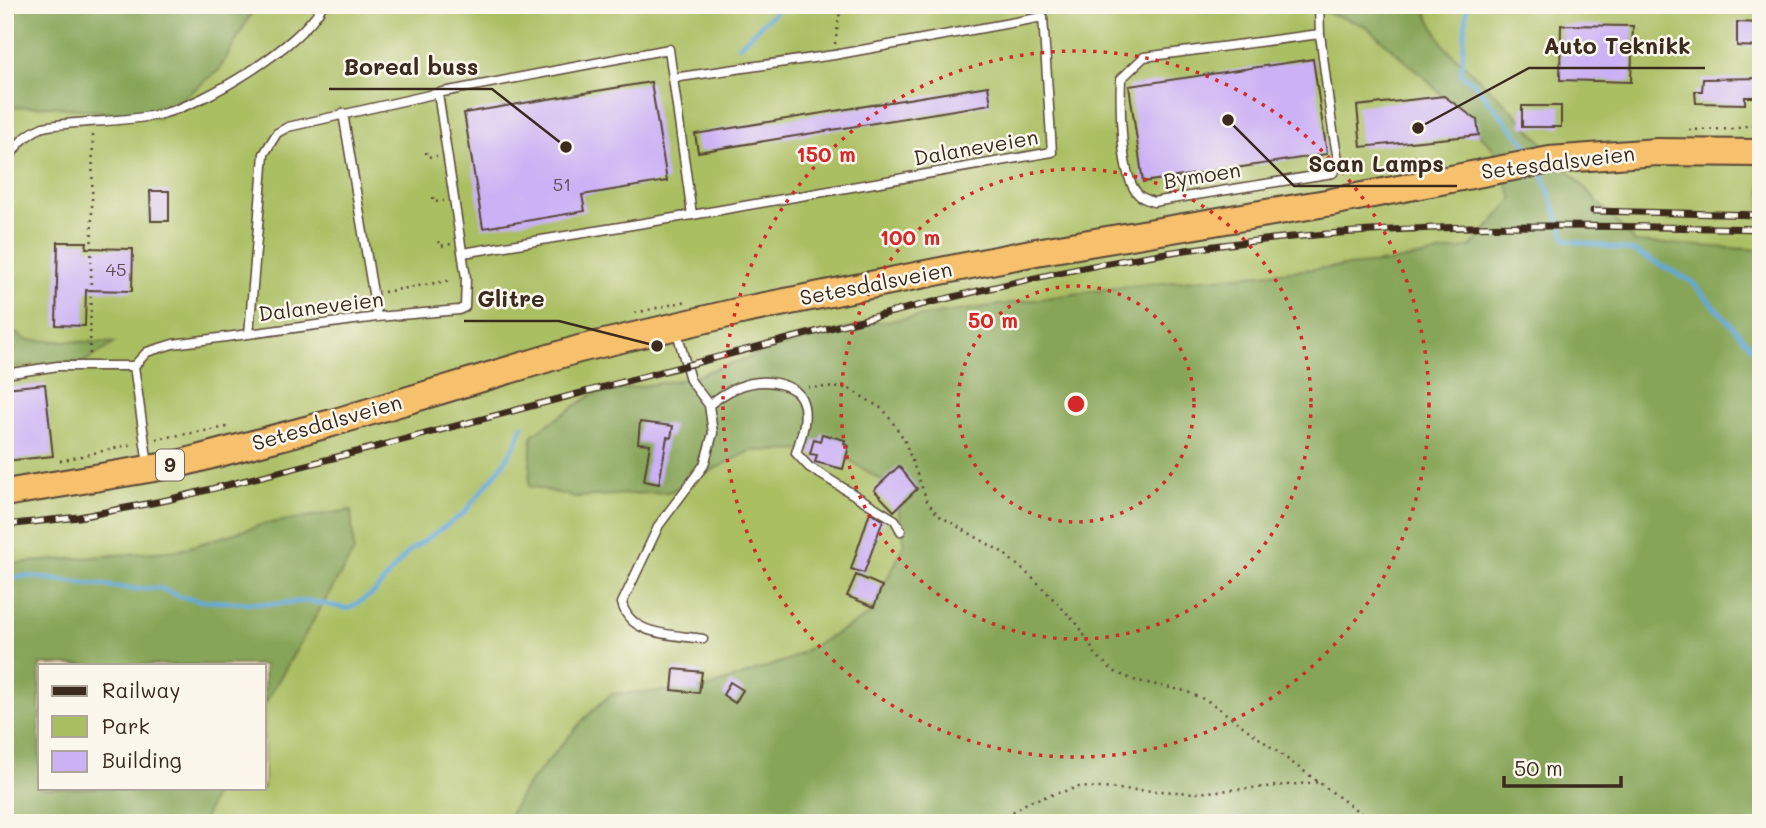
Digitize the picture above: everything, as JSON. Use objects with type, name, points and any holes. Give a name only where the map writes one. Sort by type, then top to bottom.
[{"type":"highway","name":"Setesdalsveien","points":[[5,492],[149,470],[272,440],[542,358],[676,326],[1086,242],[1326,203],[1504,167],[1562,159],[1657,152],[1761,153]]},
{"type":"lane","points":[[5,166],[19,143],[29,133],[66,123],[147,116],[187,105],[300,36],[323,5]]},
{"type":"lane","name":"Bymoen","points":[[1319,5],[1320,34],[1339,164],[1333,173],[1153,202],[1139,195],[1130,182],[1120,110],[1121,79],[1144,57],[1320,34]]},
{"type":"lane","points":[[1605,5],[1663,5]]},
{"type":"lane","name":"Dalaneveien","points":[[463,253],[1052,152],[1043,17],[834,55],[673,78]]},
{"type":"lane","points":[[249,334],[264,154],[277,133],[288,127],[438,93],[669,49],[692,215]]},
{"type":"lane","name":"Dalaneveien","points":[[134,366],[147,352],[173,344],[377,317],[459,310],[465,307],[467,298],[463,253],[438,93]]},
{"type":"lane","points":[[344,113],[377,317]]},
{"type":"lane","points":[[676,326],[690,380],[709,405],[713,433],[704,465],[659,525],[623,597],[624,614],[632,623],[644,628],[703,639]]},
{"type":"lane","points":[[5,374],[90,364],[134,366],[149,470]]},
{"type":"lane","points":[[709,405],[726,391],[753,382],[774,383],[795,390],[803,400],[805,415],[796,453],[809,467],[895,520],[901,531]]},
{"type":"path","points":[[834,55],[841,5]]},
{"type":"path","points":[[90,364],[93,121]]},
{"type":"path","points":[[373,293],[466,278]]},
{"type":"path","points":[[795,390],[816,385],[848,388],[884,410],[904,439],[927,501],[937,515],[1002,552],[1036,580],[1079,626],[1095,654],[1113,671],[1133,680],[1185,691],[1210,702],[1374,823]]},
{"type":"path","points":[[995,823],[1030,801],[1079,788],[1196,793],[1321,782]]},
{"type":"green space","points":[[5,5],[1761,5],[1761,823],[5,823]]},
{"type":"green space","points":[[5,5],[249,5],[251,14],[219,70],[158,118],[50,106],[5,108]]},
{"type":"green space","points":[[1144,5],[1284,5],[1212,10]]},
{"type":"green space","points":[[1305,5],[1428,5],[1424,9],[1444,46],[1511,109],[1635,242],[1761,250],[1761,823],[505,823],[524,789],[582,721],[611,694],[703,689],[790,659],[868,616],[905,544],[894,488],[833,450],[750,451],[669,492],[575,497],[529,486],[532,435],[593,394],[686,379],[773,349],[861,325],[1129,286],[1391,262],[1471,247],[1513,199],[1493,148],[1427,80],[1366,26]]},
{"type":"green space","points":[[5,326],[27,340],[115,343],[84,362],[5,367]]},
{"type":"green space","points":[[351,510],[354,551],[266,702],[266,664],[38,664],[38,790],[215,790],[203,823],[5,823],[5,564],[180,550],[264,524]]},
{"type":"building","points":[[1737,22],[1761,23],[1761,47],[1737,46]]},
{"type":"building","points":[[1561,25],[1633,26],[1631,82],[1560,80]]},
{"type":"building","points":[[1313,59],[1327,154],[1143,182],[1129,86]]},
{"type":"building","points":[[1761,78],[1761,97],[1745,97],[1745,104],[1696,103],[1695,91],[1702,91],[1703,79]]},
{"type":"building","points":[[651,82],[667,181],[582,195],[585,211],[483,228],[464,113]]},
{"type":"building","points":[[988,86],[991,104],[698,152],[695,134]]},
{"type":"building","points":[[1444,96],[1477,120],[1479,135],[1361,147],[1357,106]]},
{"type":"building","points":[[1522,106],[1561,106],[1561,127],[1522,127]]},
{"type":"building","points":[[150,191],[169,191],[169,221],[151,221]]},
{"type":"building","points":[[58,242],[87,242],[86,248],[133,249],[132,291],[86,290],[85,326],[56,325]]},
{"type":"building","points":[[45,384],[53,456],[5,461],[5,388]]},
{"type":"building","points":[[640,422],[673,426],[671,438],[667,437],[659,484],[644,481],[650,444],[638,443]]},
{"type":"building","points":[[822,434],[845,440],[844,444],[849,446],[843,469],[815,462],[817,455],[810,454],[814,439],[820,441]]},
{"type":"building","points":[[899,466],[917,489],[894,511],[874,490]]},
{"type":"building","points":[[870,512],[883,520],[864,573],[851,569]]},
{"type":"building","points":[[856,575],[882,586],[874,607],[847,596]]},
{"type":"building","points":[[674,669],[702,672],[699,693],[672,690]]},
{"type":"building","points":[[730,682],[743,690],[735,703],[723,695]]},
{"type":"waterway","points":[[739,46],[782,5]]},
{"type":"waterway","points":[[1168,5],[1272,9],[1293,5]]},
{"type":"waterway","points":[[1467,5],[1461,74],[1473,83],[1534,153]]},
{"type":"waterway","points":[[1541,170],[1566,240],[1634,251],[1691,281],[1761,357]]},
{"type":"waterway","points":[[5,580],[25,576],[135,589],[159,588],[181,597],[203,601],[275,604],[310,601],[348,609],[374,593],[408,552],[463,514],[502,466],[517,442],[523,425]]},
{"type":"railway","points":[[1593,211],[1761,215]]},
{"type":"railway","points":[[5,525],[79,517],[167,500],[942,300],[1054,274],[1166,253],[1289,237],[1424,228],[1626,226],[1761,229]]},
{"type":"place","name":"Scan Lamps","points":[[1228,120]]},
{"type":"place","name":"Auto Teknikk","points":[[1418,128]]},
{"type":"place","name":"Boreal buss","points":[[566,147]]},
{"type":"place","name":"Glitre","points":[[657,346]]}]
